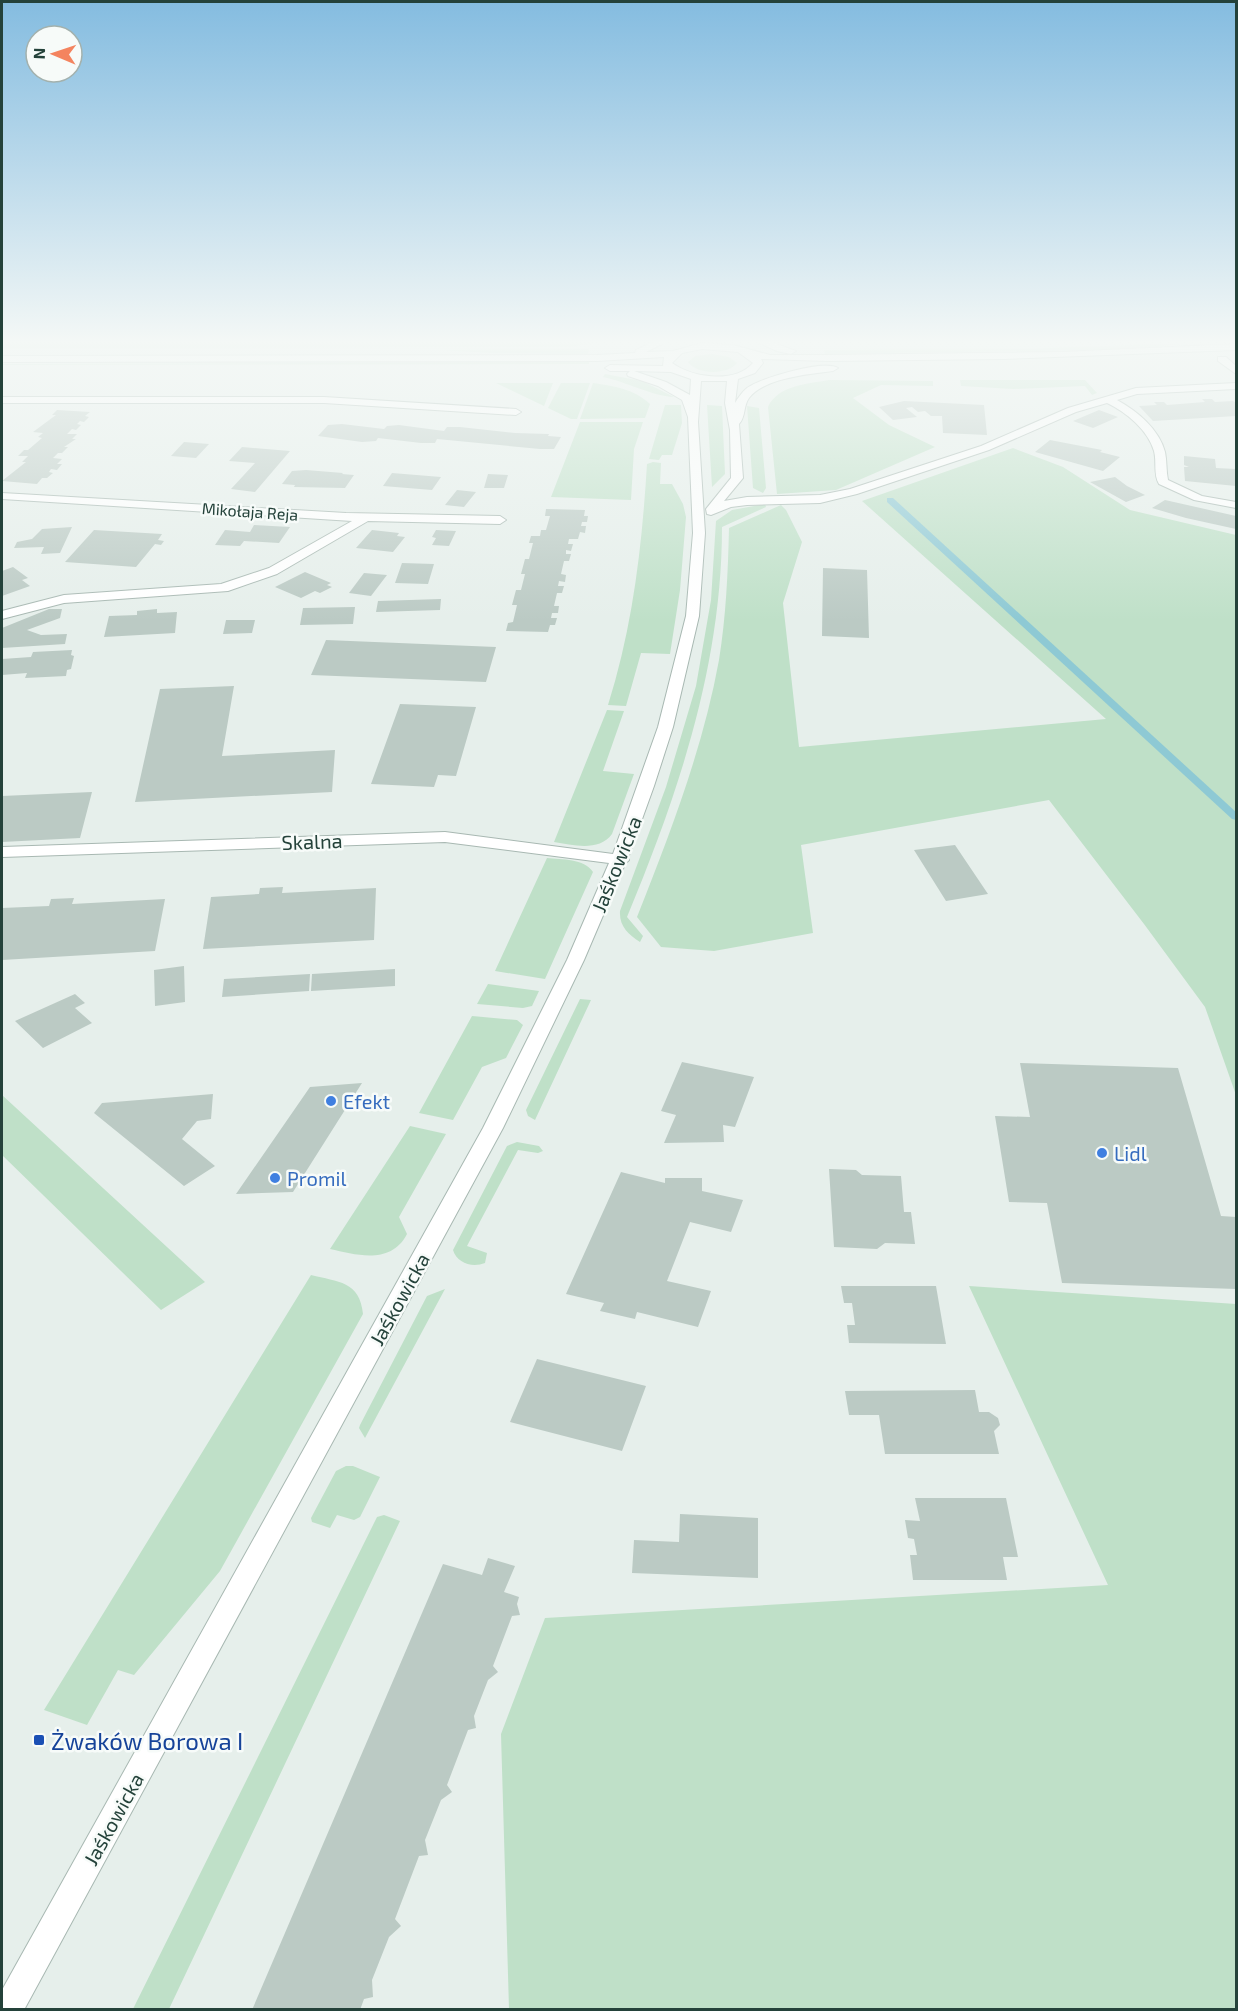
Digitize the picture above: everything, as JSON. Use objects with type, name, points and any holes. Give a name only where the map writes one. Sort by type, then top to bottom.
[{"type":"street","name":"Jaśkowicka","points":[[7,2010],[493,1128],[554,1005],[621,860],[667,726],[695,600],[699,551],[694,434]]},
{"type":"street","name":"Jaśkowicka","points":[[699,551],[711,511],[737,478],[735,434]]},
{"type":"street","points":[[711,511],[728,504],[747,501],[820,499],[853,492],[985,448],[1018,434]]},
{"type":"street","points":[[1149,434],[1155,440],[1162,462],[1160,474],[1163,482],[1182,493],[1236,506]]},
{"type":"street","name":"Mikołaja Reja","points":[[2,496],[366,518],[500,520]]},
{"type":"street","points":[[2,615],[64,599],[223,588],[273,571],[366,518]]},
{"type":"street","name":"Skalna","points":[[2,852],[445,837],[621,860]]},
{"type":"green space","points":[[575,434],[639,434],[634,449],[631,500],[551,497]]},
{"type":"green space","points":[[656,434],[679,434],[672,455],[662,455],[659,460],[649,459]]},
{"type":"green space","points":[[709,434],[723,434],[725,474],[712,487]]},
{"type":"green space","points":[[749,434],[761,434],[766,488],[763,493],[753,488]]},
{"type":"green space","points":[[771,434],[907,434],[935,447],[836,490],[777,494]]},
{"type":"green space","points":[[1013,448],[1063,467],[1130,510],[1236,535],[1236,1095],[1205,1007],[1049,800],[801,845],[813,933],[714,951],[661,947],[637,917],[695,758],[712,693],[723,627],[729,528],[781,505],[786,510],[802,542],[783,603],[799,747],[1106,719],[862,501]]},
{"type":"green space","points":[[661,463],[660,484],[672,484],[683,504],[686,517],[680,590],[670,654],[641,653],[626,706],[608,705],[624,646],[635,586],[647,464]]},
{"type":"green space","points":[[765,504],[766,507],[722,527],[720,578],[706,678],[680,775],[627,917],[643,936],[640,942],[625,929],[620,911],[666,787],[696,686],[711,600],[716,521],[732,510]]},
{"type":"green space","points":[[607,710],[624,711],[603,771],[634,774],[612,834],[607,840],[593,845],[577,846],[554,842]]},
{"type":"green space","points":[[547,858],[578,862],[589,867],[593,872],[545,979],[495,971]]},
{"type":"green space","points":[[488,984],[539,991],[532,1006],[523,1008],[477,1004]]},
{"type":"green space","points":[[580,999],[591,1000],[535,1120],[528,1116],[526,1110]]},
{"type":"green space","points":[[472,1016],[517,1020],[523,1025],[506,1058],[482,1067],[453,1120],[419,1113]]},
{"type":"green space","points":[[2,1095],[205,1282],[161,1310],[2,1155]]},
{"type":"green space","points":[[410,1126],[446,1134],[399,1217],[407,1234],[400,1244],[383,1254],[351,1254],[330,1249]]},
{"type":"green space","points":[[517,1142],[539,1146],[543,1151],[538,1153],[518,1150],[467,1246],[487,1253],[485,1263],[470,1265],[461,1261],[453,1250],[507,1146]]},
{"type":"green space","points":[[311,1275],[339,1282],[352,1289],[361,1303],[363,1314],[220,1571],[134,1675],[118,1670],[87,1725],[44,1710]]},
{"type":"green space","points":[[969,1286],[1236,1304],[1236,2009],[509,2009],[501,1734],[545,1618],[1108,1585]]},
{"type":"green space","points":[[445,1289],[365,1438],[359,1428],[360,1425],[427,1296]]},
{"type":"green space","points":[[346,1466],[353,1466],[380,1477],[360,1517],[354,1520],[337,1515],[330,1528],[312,1522],[311,1518],[336,1471]]},
{"type":"green space","points":[[384,1515],[400,1521],[169,2009],[133,2009],[377,1517]]},
{"type":"building","points":[[42,434],[77,434],[72,439],[76,439],[64,447],[68,447],[62,453],[58,453],[53,458],[62,459],[57,464],[62,464],[57,470],[51,469],[49,472],[53,473],[47,478],[42,478],[37,484],[2,481],[26,462],[22,462],[28,456],[18,456],[42,438],[38,437]]},
{"type":"building","points":[[320,434],[544,434],[561,437],[554,449],[540,449],[437,439],[435,443],[378,438],[376,441],[362,442],[318,436]]},
{"type":"building","points":[[1050,440],[1102,450],[1100,452],[1120,457],[1103,471],[1035,452]]},
{"type":"building","points":[[184,442],[209,444],[196,458],[171,456]]},
{"type":"building","points":[[242,447],[290,451],[255,492],[231,489],[255,463],[229,461]]},
{"type":"building","points":[[1184,456],[1215,459],[1216,468],[1236,469],[1236,486],[1185,481],[1184,467],[1189,467],[1184,465]]},
{"type":"building","points":[[306,470],[354,475],[345,488],[294,487],[295,485],[282,484],[292,471]]},
{"type":"building","points":[[392,473],[441,477],[432,490],[383,486]]},
{"type":"building","points":[[488,474],[508,475],[504,488],[484,488]]},
{"type":"building","points":[[1115,477],[1145,495],[1126,502],[1090,482]]},
{"type":"building","points":[[457,490],[476,492],[464,507],[445,505]]},
{"type":"building","points":[[1165,500],[1236,516],[1236,529],[1152,508]]},
{"type":"building","points":[[546,509],[585,510],[584,516],[588,516],[587,522],[582,522],[581,526],[586,526],[585,533],[580,532],[578,539],[569,539],[568,544],[573,544],[571,551],[566,550],[566,554],[571,554],[569,561],[564,561],[561,574],[566,575],[565,582],[559,581],[558,586],[564,586],[562,593],[557,593],[554,606],[559,606],[558,613],[552,613],[551,618],[557,618],[555,625],[550,625],[548,632],[506,631],[508,623],[513,622],[517,605],[512,605],[516,590],[521,590],[525,574],[521,574],[525,559],[529,559],[533,543],[529,543],[531,536],[540,536],[541,530],[546,530],[550,516],[545,516]]},
{"type":"building","points":[[254,525],[290,527],[279,543],[244,541],[240,546],[215,545],[225,530],[250,532]]},
{"type":"building","points":[[72,527],[60,553],[41,554],[44,547],[14,548],[17,542],[32,539],[42,529]]},
{"type":"building","points":[[94,530],[162,534],[158,540],[164,541],[161,545],[155,544],[136,567],[65,562]]},
{"type":"building","points":[[372,530],[399,533],[397,536],[405,537],[393,552],[356,548]]},
{"type":"building","points":[[436,530],[456,531],[449,546],[432,545],[436,538],[432,537]]},
{"type":"building","points":[[402,563],[434,564],[428,584],[395,583]]},
{"type":"building","points":[[13,567],[28,578],[22,580],[30,586],[2,596],[2,571]]},
{"type":"building","points":[[823,568],[867,570],[869,638],[822,636]]},
{"type":"building","points":[[305,572],[331,583],[327,585],[332,587],[320,593],[315,591],[301,598],[275,587]]},
{"type":"building","points":[[364,573],[387,575],[371,596],[349,593]]},
{"type":"building","points":[[441,599],[440,610],[376,612],[378,601]]},
{"type":"building","points":[[355,607],[353,624],[300,625],[303,608]]},
{"type":"building","points":[[49,609],[62,609],[60,618],[27,630],[41,635],[67,634],[65,644],[2,648],[2,628]]},
{"type":"building","points":[[157,609],[157,613],[177,612],[175,633],[104,637],[109,616],[137,615],[137,611]]},
{"type":"building","points":[[226,620],[255,620],[252,633],[223,634]]},
{"type":"building","points":[[326,640],[496,647],[486,682],[311,675]]},
{"type":"building","points":[[72,650],[71,655],[74,656],[71,669],[67,670],[66,676],[25,678],[27,673],[2,675],[2,659],[31,657],[33,652]]},
{"type":"building","points":[[234,686],[222,756],[335,750],[332,792],[135,802],[160,689]]},
{"type":"building","points":[[400,704],[476,707],[456,776],[438,775],[434,787],[371,784]]},
{"type":"building","points":[[92,792],[80,838],[2,842],[2,796]]},
{"type":"building","points":[[955,845],[988,894],[946,901],[914,850]]},
{"type":"building","points":[[283,887],[282,893],[376,888],[374,940],[203,949],[211,897],[259,894],[260,888]]},
{"type":"building","points":[[74,898],[72,904],[165,899],[155,951],[2,960],[2,908],[49,906],[51,899]]},
{"type":"building","points":[[184,966],[185,1002],[155,1006],[154,970]]},
{"type":"building","points":[[395,969],[395,986],[311,991],[312,974]]},
{"type":"building","points":[[310,974],[309,991],[222,997],[224,979]]},
{"type":"building","points":[[75,994],[85,1003],[75,1008],[92,1023],[43,1048],[15,1021]]},
{"type":"building","points":[[682,1062],[754,1077],[735,1127],[723,1125],[724,1142],[664,1143],[676,1115],[661,1111]]},
{"type":"building","name":"Lidl","points":[[1020,1063],[1178,1068],[1221,1216],[1236,1217],[1236,1289],[1062,1283],[1047,1203],[1009,1202],[995,1116],[1030,1117]]},
{"type":"building","points":[[362,1083],[293,1192],[236,1194],[310,1087]]},
{"type":"building","points":[[213,1094],[211,1119],[197,1121],[182,1139],[215,1166],[184,1186],[94,1113],[102,1103]]},
{"type":"building","points":[[829,1169],[856,1170],[862,1175],[901,1176],[904,1212],[911,1212],[915,1244],[885,1243],[877,1249],[834,1247]]},
{"type":"building","points":[[621,1172],[665,1183],[665,1178],[702,1178],[702,1191],[743,1200],[731,1232],[690,1222],[667,1281],[711,1291],[698,1327],[637,1312],[635,1319],[600,1311],[604,1303],[566,1294]]},
{"type":"building","points":[[841,1286],[936,1286],[946,1344],[849,1343],[847,1325],[855,1325],[852,1303],[844,1303]]},
{"type":"building","points":[[537,1359],[646,1386],[622,1451],[510,1422]]},
{"type":"building","points":[[975,1390],[979,1412],[989,1412],[998,1418],[1000,1425],[994,1431],[999,1454],[885,1454],[879,1415],[849,1415],[845,1391]]},
{"type":"building","points":[[915,1498],[1006,1498],[1018,1557],[1003,1557],[1007,1580],[913,1580],[910,1555],[917,1555],[914,1539],[908,1538],[905,1520],[920,1521]]},
{"type":"building","points":[[680,1514],[758,1518],[758,1578],[632,1573],[634,1540],[679,1542]]},
{"type":"building","points":[[488,1558],[515,1566],[504,1592],[519,1597],[517,1604],[520,1615],[512,1616],[493,1666],[498,1672],[488,1680],[474,1716],[476,1728],[468,1730],[447,1785],[452,1792],[441,1800],[425,1840],[428,1855],[419,1856],[395,1919],[401,1926],[389,1937],[372,1980],[373,1997],[364,1999],[360,2010],[252,2010],[443,1564],[482,1575]]},
{"type":"waterway","points":[[890,500],[1236,817]]},
{"type":"place","name":"Efekt","points":[[331,1101]]},
{"type":"place","name":"Lidl","points":[[1102,1153]]},
{"type":"place","name":"Promil","points":[[275,1178]]},
{"type":"place","name":"Żwaków Borowa I","points":[[39,1740]]}]
